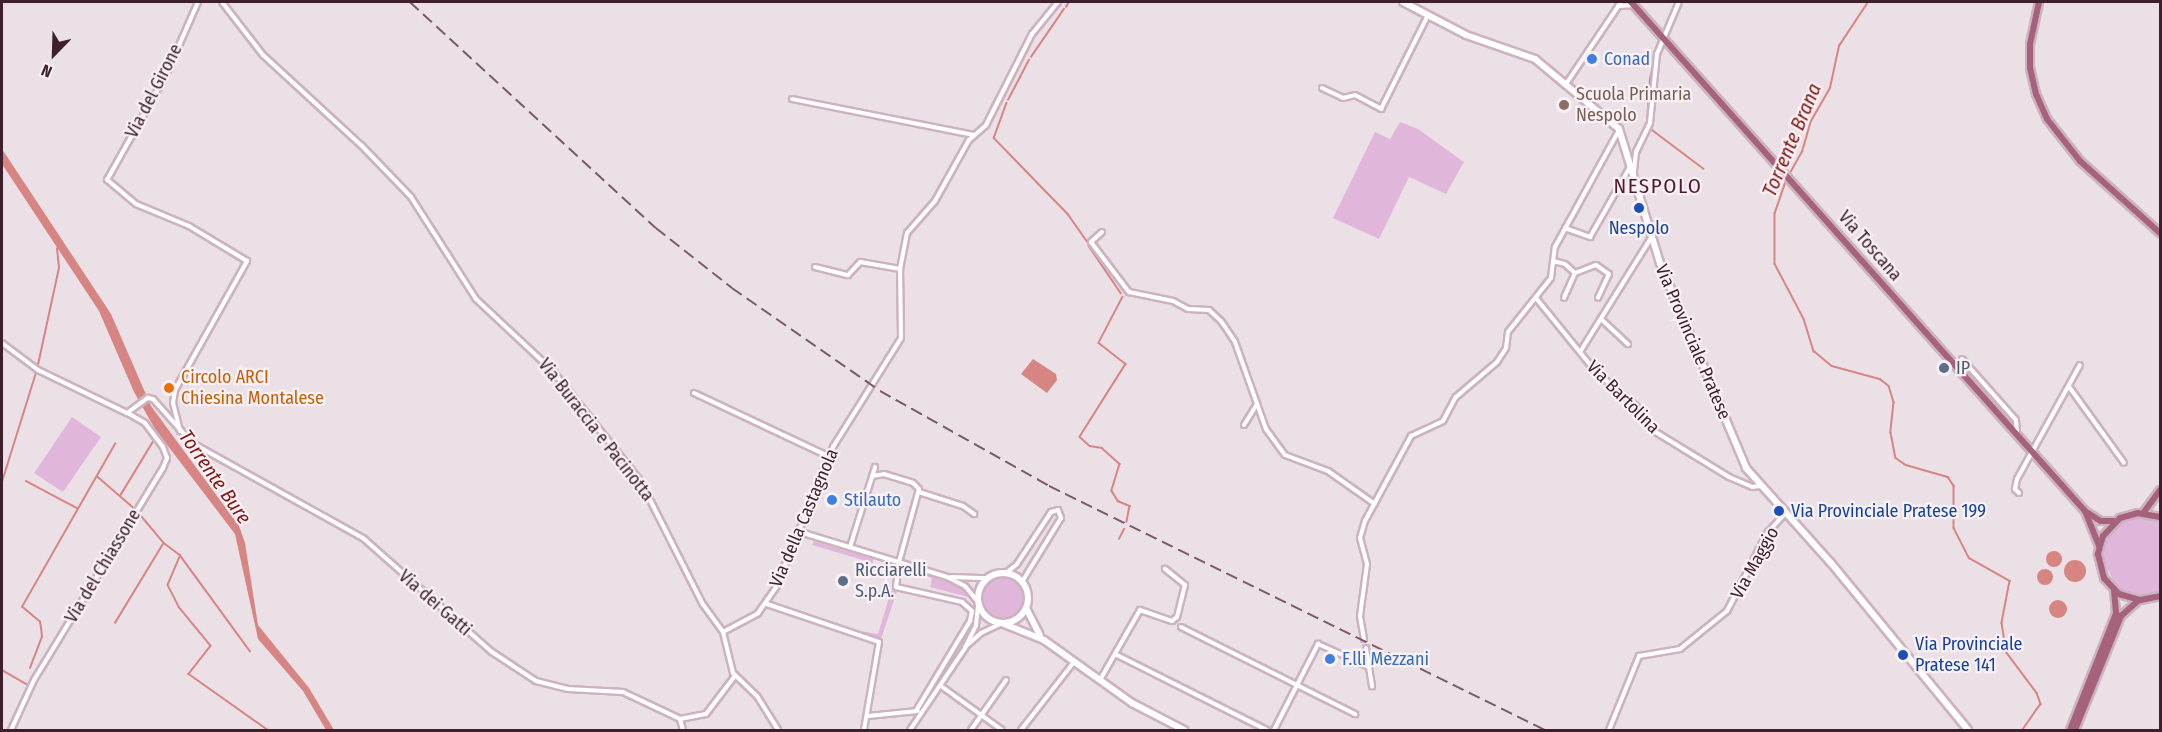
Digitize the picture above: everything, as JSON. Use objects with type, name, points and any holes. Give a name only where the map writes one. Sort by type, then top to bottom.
[{"type":"main road","points":[[2039,2],[2030,56],[2041,108],[2080,161],[2160,233]]},
{"type":"main road","name":"Via Toscana","points":[[1633,3],[1665,35],[2085,511],[2101,521],[2115,521]]},
{"type":"main road","points":[[2144,512],[2160,490]]},
{"type":"main road","name":"Via Toscana","points":[[2085,511],[2099,544],[2100,569],[2114,590]]},
{"type":"main road","points":[[2099,544],[2115,521],[2144,512],[2160,517]]},
{"type":"main road","points":[[2070,730],[2116,613],[2114,590],[2140,600]]},
{"type":"main road","points":[[2075,730],[2121,616],[2140,600],[2160,596]]},
{"type":"street","name":"Via del Girone","points":[[180,431],[173,403],[175,390],[244,272],[247,261],[189,226],[136,204],[107,180],[166,75],[198,2]]},
{"type":"street","name":"Via Buraccia e Pacinotta","points":[[222,2],[263,55],[362,146],[411,197],[476,298],[537,354],[567,388],[648,493],[702,603],[723,632],[735,676]]},
{"type":"street","name":"Via della Castagnola","points":[[723,632],[751,618],[766,604],[800,532],[830,457],[901,338],[900,269],[907,233],[935,201],[974,135],[990,119],[1032,34],[1058,2]]},
{"type":"street","points":[[1364,639],[1360,616],[1367,564],[1360,534],[1404,446],[1420,431],[1443,421],[1456,397],[1497,362],[1506,348],[1508,332],[1551,278],[1554,249],[1619,129],[1530,56],[1486,44],[1403,2]]},
{"type":"street","points":[[1566,84],[1621,2]]},
{"type":"street","points":[[1634,171],[1636,152],[1650,123],[1653,71],[1679,2]]},
{"type":"street","points":[[1617,6],[1633,3]]},
{"type":"street","points":[[1322,88],[1343,98],[1357,95],[1381,109],[1428,15]]},
{"type":"street","points":[[792,99],[934,124],[974,135]]},
{"type":"street","name":"Via Provinciale Pratese","points":[[1619,129],[1634,171],[1652,237],[1743,462],[1968,730]]},
{"type":"street","points":[[1565,228],[1590,237],[1631,164]]},
{"type":"street","points":[[1102,232],[1091,242],[1129,292],[1173,301],[1188,309],[1206,310],[1217,316],[1235,342],[1266,429],[1285,455],[1328,471],[1375,504]]},
{"type":"street","points":[[1580,352],[1652,237]]},
{"type":"street","points":[[1553,261],[1565,264],[1575,273]]},
{"type":"street","points":[[815,267],[848,275],[860,262],[900,269]]},
{"type":"street","points":[[1564,298],[1575,273],[1596,265],[1609,274],[1598,298]]},
{"type":"street","name":"Via Bartolina","points":[[1536,298],[1596,372],[1636,406],[1654,431],[1730,477],[1752,488],[1761,486]]},
{"type":"street","points":[[1601,319],[1628,344]]},
{"type":"street","name":"Via del Chiassone","points":[[2,343],[38,370],[145,423],[163,447],[167,458],[164,468],[33,680],[11,730]]},
{"type":"street","points":[[1962,359],[2016,420],[2017,435]]},
{"type":"street","points":[[2019,494],[2015,489],[2017,479],[2070,388],[2080,364]]},
{"type":"street","points":[[2070,388],[2124,463]]},
{"type":"street","points":[[694,393],[830,457]]},
{"type":"street","name":"Via dei Gatti","points":[[128,413],[148,398],[196,446],[363,538],[437,607],[524,675],[568,689],[623,692],[680,720]]},
{"type":"street","points":[[1244,425],[1257,404]]},
{"type":"street","points":[[850,547],[875,467]]},
{"type":"street","points":[[872,476],[881,473],[912,482],[920,492],[966,507],[974,514]]},
{"type":"street","points":[[916,711],[972,614],[962,602],[896,587],[899,562],[920,492]]},
{"type":"street","points":[[947,577],[987,578],[1006,573],[1018,562],[1051,512],[1058,510],[1061,518],[1022,582]]},
{"type":"street","name":"Via Maggio","points":[[1610,730],[1639,656],[1680,650],[1727,611],[1768,532],[1786,513]]},
{"type":"street","points":[[800,532],[947,577],[965,586],[987,618],[1044,640],[1145,711],[1184,730]]},
{"type":"street","points":[[1100,680],[1142,609],[1172,621],[1176,617],[1185,585],[1166,569]]},
{"type":"street","points":[[1006,573],[1022,582],[1028,593],[1026,608],[1031,625],[1044,640]]},
{"type":"street","points":[[910,730],[965,648],[976,625],[980,587],[987,578]]},
{"type":"street","points":[[766,604],[878,641],[880,650],[864,730]]},
{"type":"street","points":[[965,648],[981,633],[1017,620],[1026,608]]},
{"type":"street","points":[[1181,627],[1355,714]]},
{"type":"street","points":[[1274,730],[1320,644],[1367,666]]},
{"type":"street","points":[[1366,648],[1372,687]]},
{"type":"street","points":[[1115,654],[1267,730]]},
{"type":"street","points":[[1021,730],[1074,661]]},
{"type":"street","points":[[683,730],[680,720],[709,712],[735,676],[757,696],[778,730]]},
{"type":"street","points":[[971,730],[1006,680]]},
{"type":"street","points":[[941,686],[1002,730]]},
{"type":"street","points":[[868,716],[924,711]]},
{"type":"shaded area","points":[[1400,122],[1418,129],[1464,162],[1446,194],[1409,177],[1379,239],[1333,218],[1375,132],[1390,139]]},
{"type":"shaded area","points":[[2,149],[111,314],[151,406],[239,526],[245,543],[258,625],[309,688],[334,730],[326,730],[303,691],[258,639],[235,534],[155,429],[134,392],[99,311],[2,164]]},
{"type":"shaded area","points":[[1033,359],[1056,374],[1057,380],[1047,393],[1021,374]]},
{"type":"shaded area","points":[[72,417],[101,437],[63,492],[34,473]]},
{"type":"shaded area","points":[[2140,517],[2160,522],[2160,591],[2146,596],[2130,594],[2116,586],[2103,560],[2104,544],[2112,530],[2125,521]]},
{"type":"shaded area","points":[[814,541],[873,559],[873,563],[812,545]]},
{"type":"shaded area","points":[[2054,551],[2060,553],[2062,559],[2060,565],[2054,567],[2048,565],[2046,559],[2048,553]]},
{"type":"shaded area","points":[[2075,560],[2083,563],[2086,571],[2083,579],[2075,582],[2067,579],[2064,571],[2067,563]]},
{"type":"shaded area","points":[[904,568],[959,585],[973,603],[968,597],[930,587],[932,578]]},
{"type":"shaded area","points":[[2045,569],[2051,571],[2053,577],[2051,583],[2045,585],[2039,583],[2037,577],[2039,571]]},
{"type":"shaded area","points":[[1003,577],[1018,584],[1025,599],[1018,614],[1003,621],[988,614],[981,599],[988,584]]},
{"type":"shaded area","points":[[891,591],[897,591],[881,639],[854,630],[878,634]]},
{"type":"shaded area","points":[[2054,600],[2062,600],[2067,605],[2065,616],[2054,618],[2049,613],[2049,605]]},
{"type":"waterway","points":[[1066,7],[1069,2]]},
{"type":"waterway","name":"Torrente Brana","points":[[1789,175],[1802,152],[1811,121],[1830,88],[1839,46],[1868,2]]},
{"type":"waterway","points":[[1031,57],[1064,9]]},
{"type":"waterway","points":[[1665,29],[1672,13]]},
{"type":"waterway","points":[[1647,123],[1650,79],[1660,38]]},
{"type":"waterway","points":[[1008,100],[1029,60]]},
{"type":"waterway","points":[[1007,103],[994,138],[1068,214],[1088,243]]},
{"type":"waterway","points":[[1651,129],[1704,169]]},
{"type":"waterway","name":"Torrente Brana","points":[[1787,179],[1775,213],[1775,264],[1804,319],[1814,351],[1832,366],[1880,379],[1889,386],[1894,402],[1891,433],[1896,458],[1906,465],[1948,477],[1954,486],[1954,528],[1969,558],[2010,581],[2002,623],[2007,653],[2037,693],[2041,704],[2023,730]]},
{"type":"waterway","points":[[1089,246],[1121,293]]},
{"type":"waterway","points":[[38,365],[59,268],[57,249]]},
{"type":"waterway","points":[[1123,297],[1099,343],[1126,364],[1080,437],[1090,446],[1102,448],[1120,464],[1112,491],[1118,501],[1130,506],[1127,522]]},
{"type":"waterway","points":[[2,482],[36,373]]},
{"type":"waterway","points":[[120,496],[154,440]]},
{"type":"waterway","points":[[30,668],[42,637],[41,628],[40,622],[22,607],[115,444]]},
{"type":"waterway","points":[[97,476],[135,509]]},
{"type":"waterway","points":[[26,481],[77,508]]},
{"type":"waterway","points":[[138,512],[164,543],[180,555],[250,651]]},
{"type":"waterway","points":[[1119,539],[1124,529]]},
{"type":"waterway","points":[[115,623],[163,544]]},
{"type":"waterway","points":[[180,557],[168,585],[179,607],[211,646],[189,674],[268,730]]},
{"type":"waterway","points":[[2,670],[26,684]]},
{"type":"railway","points":[[410,2],[656,228],[732,288],[880,391],[1049,486],[1545,730]]},
{"type":"place","name":"Conad","points":[[1592,59]]},
{"type":"place","name":"Scuola Primaria Nespolo","points":[[1564,105]]},
{"type":"place","name":"Nespolo","points":[[1639,208]]},
{"type":"place","name":"IP","points":[[1944,368]]},
{"type":"place","name":"Circolo ARCI Chiesina Montalese","points":[[169,388]]},
{"type":"place","name":"Stilauto","points":[[832,500]]},
{"type":"place","name":"Via Provinciale Pratese 199","points":[[1779,511]]},
{"type":"place","name":"Ricciarelli S.p.A.","points":[[843,581]]},
{"type":"place","name":"Via Provinciale Pratese 141","points":[[1903,655]]},
{"type":"place","name":"F.lli Mezzani","points":[[1330,659]]},
{"type":"district","name":"NESPOLO","points":[[1658,186]]},
{"type":"water label","name":"Torrente Bure","points":[[215,477]]}]
